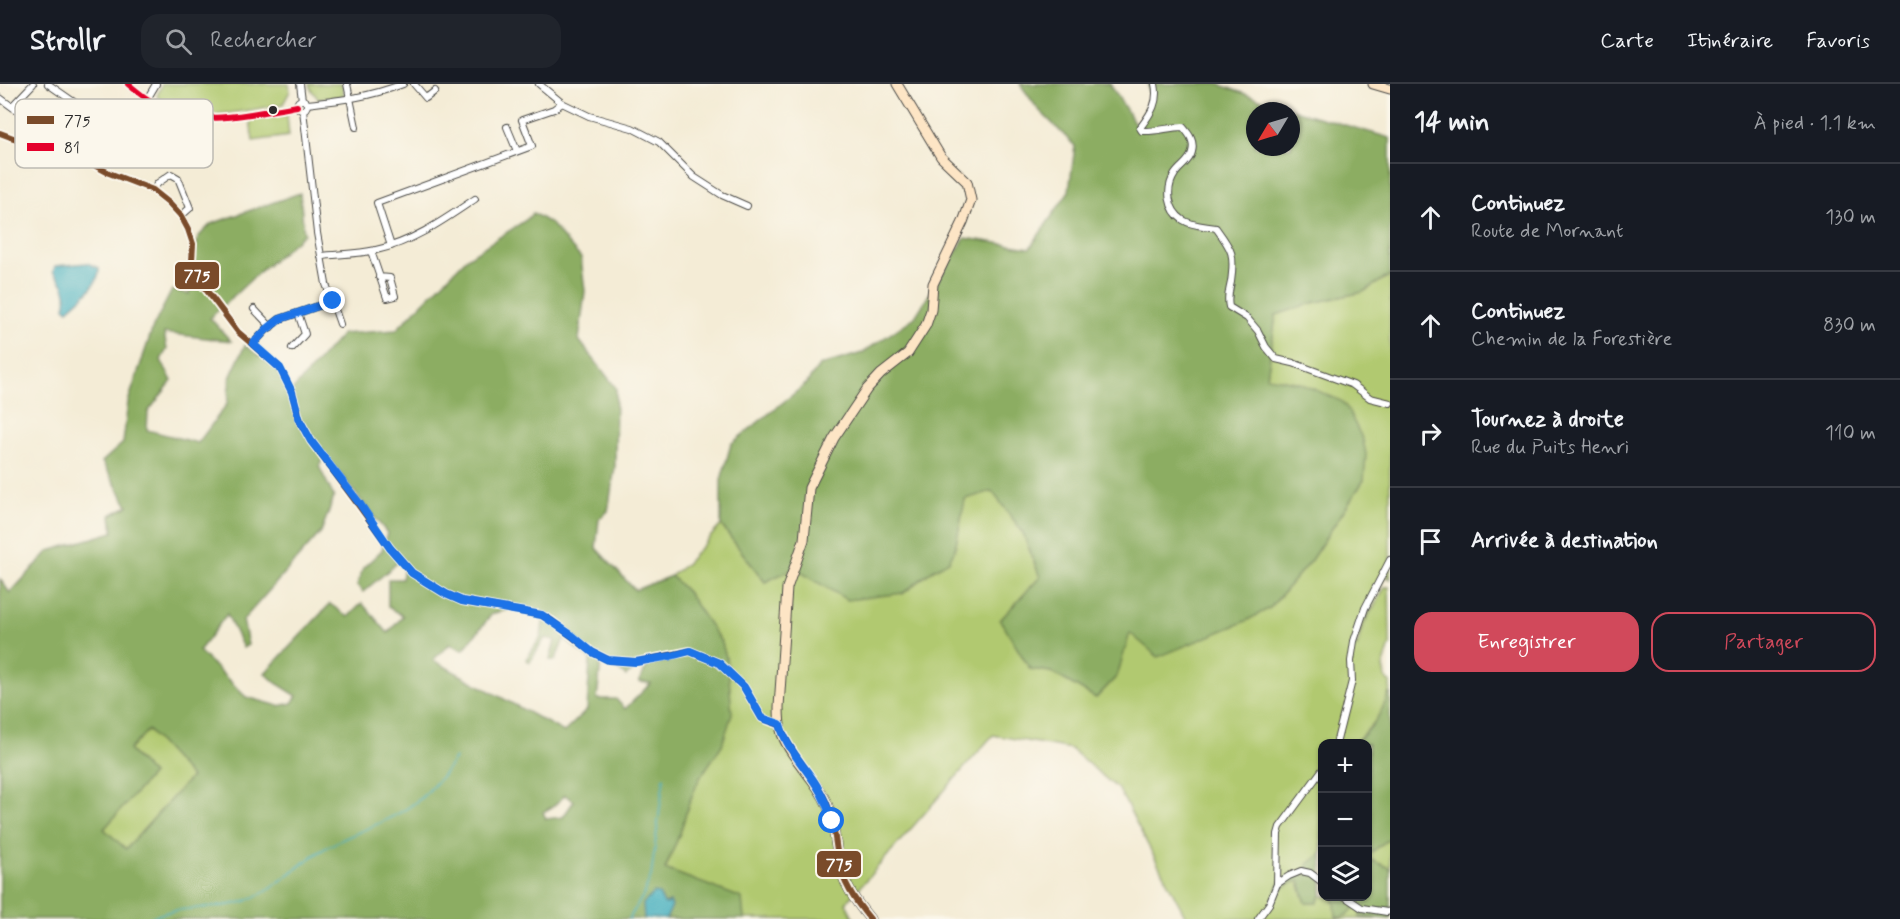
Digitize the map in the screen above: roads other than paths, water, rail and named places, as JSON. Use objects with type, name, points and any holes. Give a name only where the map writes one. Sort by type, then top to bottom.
[{"type":"main road","points":[[870,919],[850,893],[844,879],[827,804],[785,741],[780,724],[780,695],[787,588],[804,540],[809,488],[834,438],[867,389],[881,374],[908,353],[926,326],[931,310],[933,284],[971,200],[967,182],[941,158],[897,84]]},
{"type":"main road","points":[[1374,84],[1390,89]]},
{"type":"street","points":[[19,99],[33,84]]},
{"type":"street","points":[[48,84],[70,99]]},
{"type":"street","points":[[128,84],[148,99],[156,84]]},
{"type":"street","points":[[300,84],[321,255],[326,284],[340,324]]},
{"type":"street","points":[[347,84],[356,127]]},
{"type":"street","points":[[213,118],[350,100],[377,94],[403,84]]},
{"type":"street","points":[[414,84],[426,98],[435,91]]},
{"type":"street","points":[[539,84],[561,103],[589,116],[632,128],[659,142],[694,177],[722,195],[747,206]]},
{"type":"street","points":[[1155,84],[1157,95],[1152,110],[1140,128],[1142,131],[1156,132],[1182,127],[1192,139],[1192,152],[1186,163],[1175,174],[1169,188],[1169,201],[1176,214],[1185,221],[1216,228],[1232,251],[1229,307],[1247,318],[1258,331],[1273,357],[1353,386],[1370,398],[1390,403]]},
{"type":"street","points":[[0,98],[15,108]]},
{"type":"street","points":[[12,106],[15,103]]},
{"type":"street","points":[[391,246],[377,203],[532,146],[522,120],[554,109],[561,103]]},
{"type":"street","points":[[507,126],[517,151]]},
{"type":"street","points":[[0,133],[15,139]]},
{"type":"street","points":[[100,168],[153,190],[181,216],[193,244],[192,261],[198,279],[238,332],[280,368],[292,392],[300,421],[311,441],[360,504],[390,548],[412,573],[462,601],[542,615],[592,652],[608,660],[636,662],[690,651],[719,663],[744,687],[762,718],[780,724]]},
{"type":"street","points":[[153,190],[158,183],[171,174],[178,178],[190,208],[181,216]]},
{"type":"street","points":[[321,255],[371,251],[391,246],[415,237],[474,199]]},
{"type":"street","points":[[371,251],[379,277]]},
{"type":"street","points":[[253,344],[280,319],[333,301]]},
{"type":"street","points":[[254,309],[271,327]]},
{"type":"street","points":[[292,348],[305,334],[297,313]]},
{"type":"street","points":[[1337,739],[1352,681],[1351,661],[1354,641],[1365,608],[1390,560]]},
{"type":"street","points":[[1258,919],[1269,904],[1277,884],[1280,827],[1318,777]]},
{"type":"street","points":[[1277,884],[1301,871],[1311,873],[1318,878]]},
{"type":"street","points":[[1351,901],[1362,908],[1390,911]]},
{"type":"water","points":[[87,263],[99,268],[96,280],[93,286],[68,310],[65,308],[65,288],[53,272],[55,266]]},
{"type":"water","points":[[654,893],[659,894],[664,904],[670,902],[672,906],[666,919],[644,918],[643,904]]},
{"type":"waterway","points":[[149,919],[183,909],[231,905],[263,893],[330,846],[387,820],[409,807],[434,785],[455,758]]},
{"type":"waterway","points":[[629,919],[644,894],[651,876],[664,777]]}]
